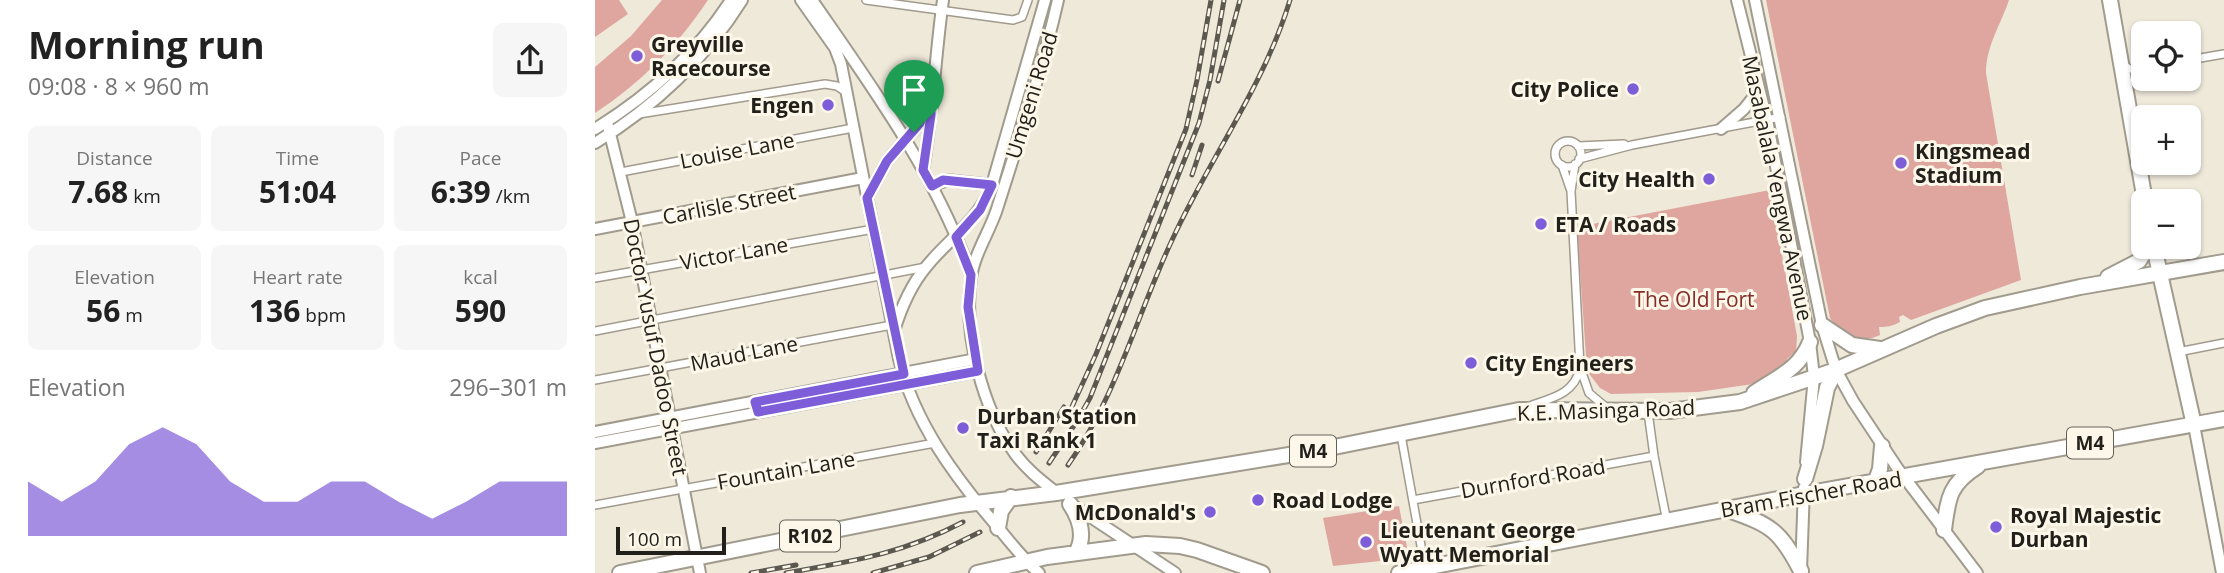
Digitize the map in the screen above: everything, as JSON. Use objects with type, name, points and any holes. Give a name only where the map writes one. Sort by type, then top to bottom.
[{"type":"highway","points":[[2110,0],[2143,189]]},
{"type":"highway","points":[[2080,287],[2130,267],[2139,259]]},
{"type":"highway","points":[[2157,259],[2195,425]]},
{"type":"highway","name":"K.E. Masinga Road","points":[[1056,493],[1401,435],[1519,410],[1648,412],[1687,410],[1744,400],[1836,370],[1985,308],[2080,287],[2224,262]]},
{"type":"highway","points":[[1822,324],[1852,345],[1883,349]]},
{"type":"highway","points":[[1744,400],[1796,366],[1810,342]]},
{"type":"highway","points":[[1805,479],[1827,388],[1836,370]]},
{"type":"highway","name":"Bram Fischer Road","points":[[1399,573],[1804,494],[2224,419]]},
{"type":"highway","points":[[1875,483],[1880,469],[1882,446]]},
{"type":"highway","points":[[1944,530],[1952,490],[1961,478],[1985,461]]},
{"type":"highway","name":"R102","points":[[620,573],[699,568],[977,502],[1056,493]]},
{"type":"highway","points":[[998,528],[1001,511],[1010,498]]},
{"type":"highway","points":[[1070,504],[1081,528],[1080,546],[1076,553]]},
{"type":"highway","points":[[1726,509],[1775,531],[1790,550],[1801,572]]},
{"type":"highway","points":[[977,573],[1076,553],[1146,544],[1180,546],[1262,573]]},
{"type":"main road","points":[[595,129],[674,68],[708,32],[730,0]]},
{"type":"main road","points":[[595,144],[636,115],[698,59],[742,0]]},
{"type":"main road","points":[[801,0],[835,48],[841,64],[893,329],[908,385],[935,443],[977,502],[1039,573]]},
{"type":"main road","points":[[812,0],[923,170],[956,237],[971,275]]},
{"type":"main road","name":"Umgeni Road","points":[[893,329],[906,299],[926,267],[980,210],[992,185],[1045,0]]},
{"type":"main road","name":"Umgeni Road","points":[[1056,493],[1032,474],[1016,455],[998,422],[978,371],[968,307],[971,275],[996,212],[1046,54],[1058,0]]},
{"type":"main road","name":"Masabalala Yengwa Avenue","points":[[1737,0],[1767,120],[1810,342],[1814,377],[1805,479],[1801,572]]},
{"type":"main road","name":"Masabalala Yengwa Avenue","points":[[1756,1],[1822,324],[1836,370],[1882,446],[1977,573]]},
{"type":"main road","points":[[923,170],[942,5]]},
{"type":"main road","points":[[1032,49],[1046,54]]},
{"type":"main road","points":[[1721,129],[1744,109],[1759,90]]},
{"type":"main road","points":[[867,198],[887,161],[920,123],[931,93]]},
{"type":"main road","name":"Doctor Yusuf Dadoo Street","points":[[607,122],[632,222],[699,568]]},
{"type":"main road","name":"Carlisle Street","points":[[595,229],[863,178]]},
{"type":"main road","points":[[932,186],[943,180],[992,185]]},
{"type":"main road","points":[[595,443],[672,423],[821,395],[976,359]]},
{"type":"main road","points":[[821,395],[908,385],[978,371]]},
{"type":"main road","points":[[595,432],[672,423]]},
{"type":"main road","points":[[2195,425],[2223,573]]},
{"type":"main road","points":[[1056,493],[1175,573]]},
{"type":"street","points":[[866,0],[942,5],[1013,20],[1022,17],[1028,0]]},
{"type":"street","points":[[2201,58],[2224,54]]},
{"type":"street","points":[[2119,64],[2131,69]]},
{"type":"street","points":[[636,115],[825,85],[837,86],[846,92]]},
{"type":"street","points":[[1562,165],[1569,166],[1632,145],[1781,117]]},
{"type":"street","name":"Louise Lane","points":[[621,172],[853,128]]},
{"type":"street","points":[[1571,191],[1562,165],[1555,156],[1558,145],[1567,141],[1577,146],[1632,145]]},
{"type":"street","points":[[1577,146],[1580,153],[1571,191],[1580,367],[1589,393],[1601,406],[1612,411]]},
{"type":"street","name":"Victor Lane","points":[[595,278],[874,229]]},
{"type":"street","points":[[595,331],[926,267]]},
{"type":"street","name":"Maud Lane","points":[[595,380],[893,329]]},
{"type":"street","points":[[2178,352],[2224,344]]},
{"type":"street","points":[[1519,410],[1566,392],[1575,382],[1580,367]]},
{"type":"street","points":[[1648,412],[1667,522]]},
{"type":"street","points":[[1401,435],[1425,569]]},
{"type":"street","name":"Fountain Lane","points":[[595,505],[935,443]]},
{"type":"street","name":"Durnford Road","points":[[1413,500],[1654,456]]},
{"type":"green space","points":[[595,0],[619,0],[628,14],[595,37]]},
{"type":"green space","name":"Greyville Racecourse","points":[[662,0],[708,0],[657,62],[628,89],[595,113],[595,67],[631,36]]},
{"type":"green space","name":"Kingsmead Stadium","points":[[1766,0],[2009,0],[1991,44],[1986,73],[2021,280],[1911,320],[1903,315],[1899,317],[1900,322],[1879,327],[1880,335],[1873,338],[1852,336],[1834,324],[1830,318]]},
{"type":"green space","name":"The Old Fort","points":[[1770,190],[1797,336],[1796,351],[1787,359],[1790,367],[1753,384],[1698,392],[1611,394],[1600,388],[1587,371],[1577,227]]},
{"type":"green space","points":[[1399,506],[1409,558],[1333,566],[1323,518]]},
{"type":"railway","points":[[1065,422],[1096,354],[1186,129],[1211,0]]},
{"type":"railway","points":[[1049,463],[1090,398],[1199,123],[1210,80],[1224,0]]},
{"type":"railway","points":[[1218,81],[1240,0]]},
{"type":"railway","points":[[1068,465],[1100,411],[1173,238],[1266,62],[1290,0]]},
{"type":"railway","points":[[1192,175],[1202,145]]},
{"type":"railway","points":[[1036,452],[1064,407]]},
{"type":"railway","points":[[786,573],[898,549],[963,522]]},
{"type":"railway","points":[[873,573],[929,557],[980,532]]},
{"type":"railway","points":[[751,573],[796,565]]},
{"type":"place","name":"Greyville Racecourse","points":[[637,56]]},
{"type":"place","name":"City Police","points":[[1633,89]]},
{"type":"place","name":"Engen","points":[[828,105]]},
{"type":"place","name":"Kingsmead Stadium","points":[[1901,163]]},
{"type":"place","name":"City Health","points":[[1709,179]]},
{"type":"place","name":"ETA / Roads","points":[[1541,224]]},
{"type":"place","name":"City Engineers","points":[[1471,363]]},
{"type":"place","name":"Durban Station Taxi Rank 1","points":[[963,428]]},
{"type":"place","name":"Road Lodge","points":[[1258,500]]},
{"type":"place","name":"McDonald's","points":[[1210,512]]},
{"type":"place","name":"Royal Majestic Durban","points":[[1996,527]]},
{"type":"place","name":"Lieutenant George Wyatt Memorial","points":[[1366,542]]},
{"type":"route","points":[[931,93],[931,115],[923,170],[932,186],[943,180],[992,185],[980,210],[956,237],[971,275],[968,307],[978,371],[758,412],[755,402],[904,374],[867,198],[887,161],[914,132],[925,115],[931,93]]}]
